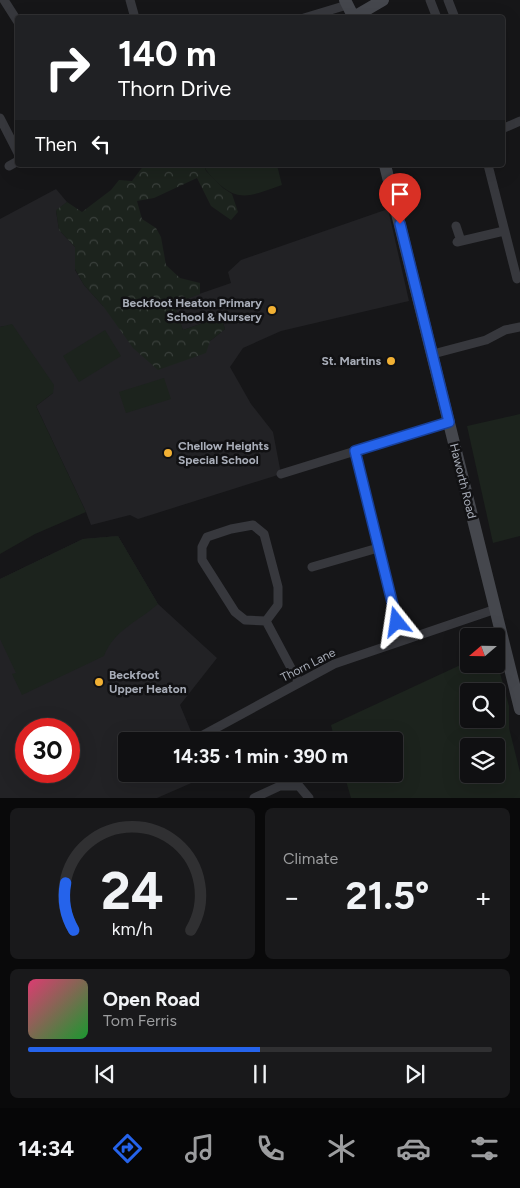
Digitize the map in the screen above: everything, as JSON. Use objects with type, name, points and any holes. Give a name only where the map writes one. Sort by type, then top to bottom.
[{"type":"main road","points":[[357,15],[383,0]]},
{"type":"main road","points":[[346,3],[353,15]]},
{"type":"main road","name":"Haworth Road","points":[[386,167],[496,609],[517,685],[520,709]]},
{"type":"street","points":[[4,0],[15,17]]},
{"type":"street","points":[[130,0],[134,15]]},
{"type":"street","points":[[430,0],[436,15]]},
{"type":"street","points":[[448,0],[454,15]]},
{"type":"street","points":[[312,15],[346,3]]},
{"type":"street","points":[[0,118],[15,147]]},
{"type":"street","points":[[505,128],[520,121]]},
{"type":"street","points":[[9,166],[15,163]]},
{"type":"street","points":[[488,167],[517,279]]},
{"type":"street","points":[[456,226],[459,242],[504,231]]},
{"type":"street","points":[[433,354],[486,340],[505,330],[520,327]]},
{"type":"street","points":[[281,474],[449,422]]},
{"type":"street","points":[[355,451],[402,641]]},
{"type":"street","points":[[253,525],[264,534],[278,587],[278,605],[266,621],[245,620],[235,612],[202,560],[202,547],[208,537],[231,529],[253,525]]},
{"type":"street","points":[[312,566],[378,548]]},
{"type":"street","name":"Thorn Lane","points":[[209,732],[334,664],[496,609]]},
{"type":"street","points":[[266,621],[299,683]]},
{"type":"street","points":[[254,798],[280,786],[299,786],[309,798]]},
{"type":"shaded area","points":[[56,189],[67,202],[56,211],[59,230],[75,247],[75,270],[84,285],[103,306],[210,341],[225,329],[221,317],[183,330],[173,303],[231,283],[228,272],[241,260],[388,209],[409,301],[281,331],[243,348],[230,367],[251,404],[273,432],[281,474],[138,519],[130,515],[91,525],[36,406],[53,393],[12,325],[0,327],[0,219]]},
{"type":"shaded area","name":"Beckfoot Upper Heaton","points":[[118,536],[158,604],[217,658],[180,705],[191,732],[118,732],[118,782],[194,782],[157,798],[0,798],[0,579],[83,539]]},
{"type":"green space","points":[[142,167],[205,167],[206,171],[223,188],[232,194],[238,212],[231,220],[211,206],[197,178],[154,198],[137,201],[142,219],[156,228],[161,237],[166,265],[180,278],[200,283],[200,294],[174,304],[183,330],[221,317],[225,329],[210,341],[206,353],[158,370],[133,348],[103,306],[84,285],[75,269],[75,247],[59,230],[56,210],[67,202],[82,212],[111,190],[119,180],[132,181]]},
{"type":"green space","points":[[205,167],[278,167],[282,185],[255,194],[240,195],[224,188]]},
{"type":"green space","points":[[12,324],[54,385],[53,393],[36,406],[86,512],[35,534],[0,554],[0,327]]},
{"type":"green space","points":[[105,330],[121,356],[79,382],[63,356]]},
{"type":"green space","points":[[164,378],[171,399],[126,413],[119,392]]},
{"type":"green space","points":[[520,414],[520,536],[493,543],[467,426]]},
{"type":"green space","points":[[118,536],[158,604],[120,633],[108,647],[104,656],[22,695],[12,674],[16,673],[0,639],[0,579],[83,539]]},
{"type":"green space","points":[[460,665],[460,673],[500,673],[503,683],[460,683],[460,728],[505,728],[505,691],[509,706],[509,728],[520,772],[520,798],[351,798],[346,782],[403,782],[403,732],[333,732],[331,725]]},
{"type":"place","name":"Beckfoot Heaton Primary School & Nursery","points":[[272,310]]},
{"type":"place","name":"St. Martins","points":[[391,361]]},
{"type":"place","name":"Chellow Heights Special School","points":[[168,453]]},
{"type":"place","name":"Beckfoot Upper Heaton","points":[[99,682]]},
{"type":"route","points":[[397,622],[355,451],[449,422],[400,224]]}]
